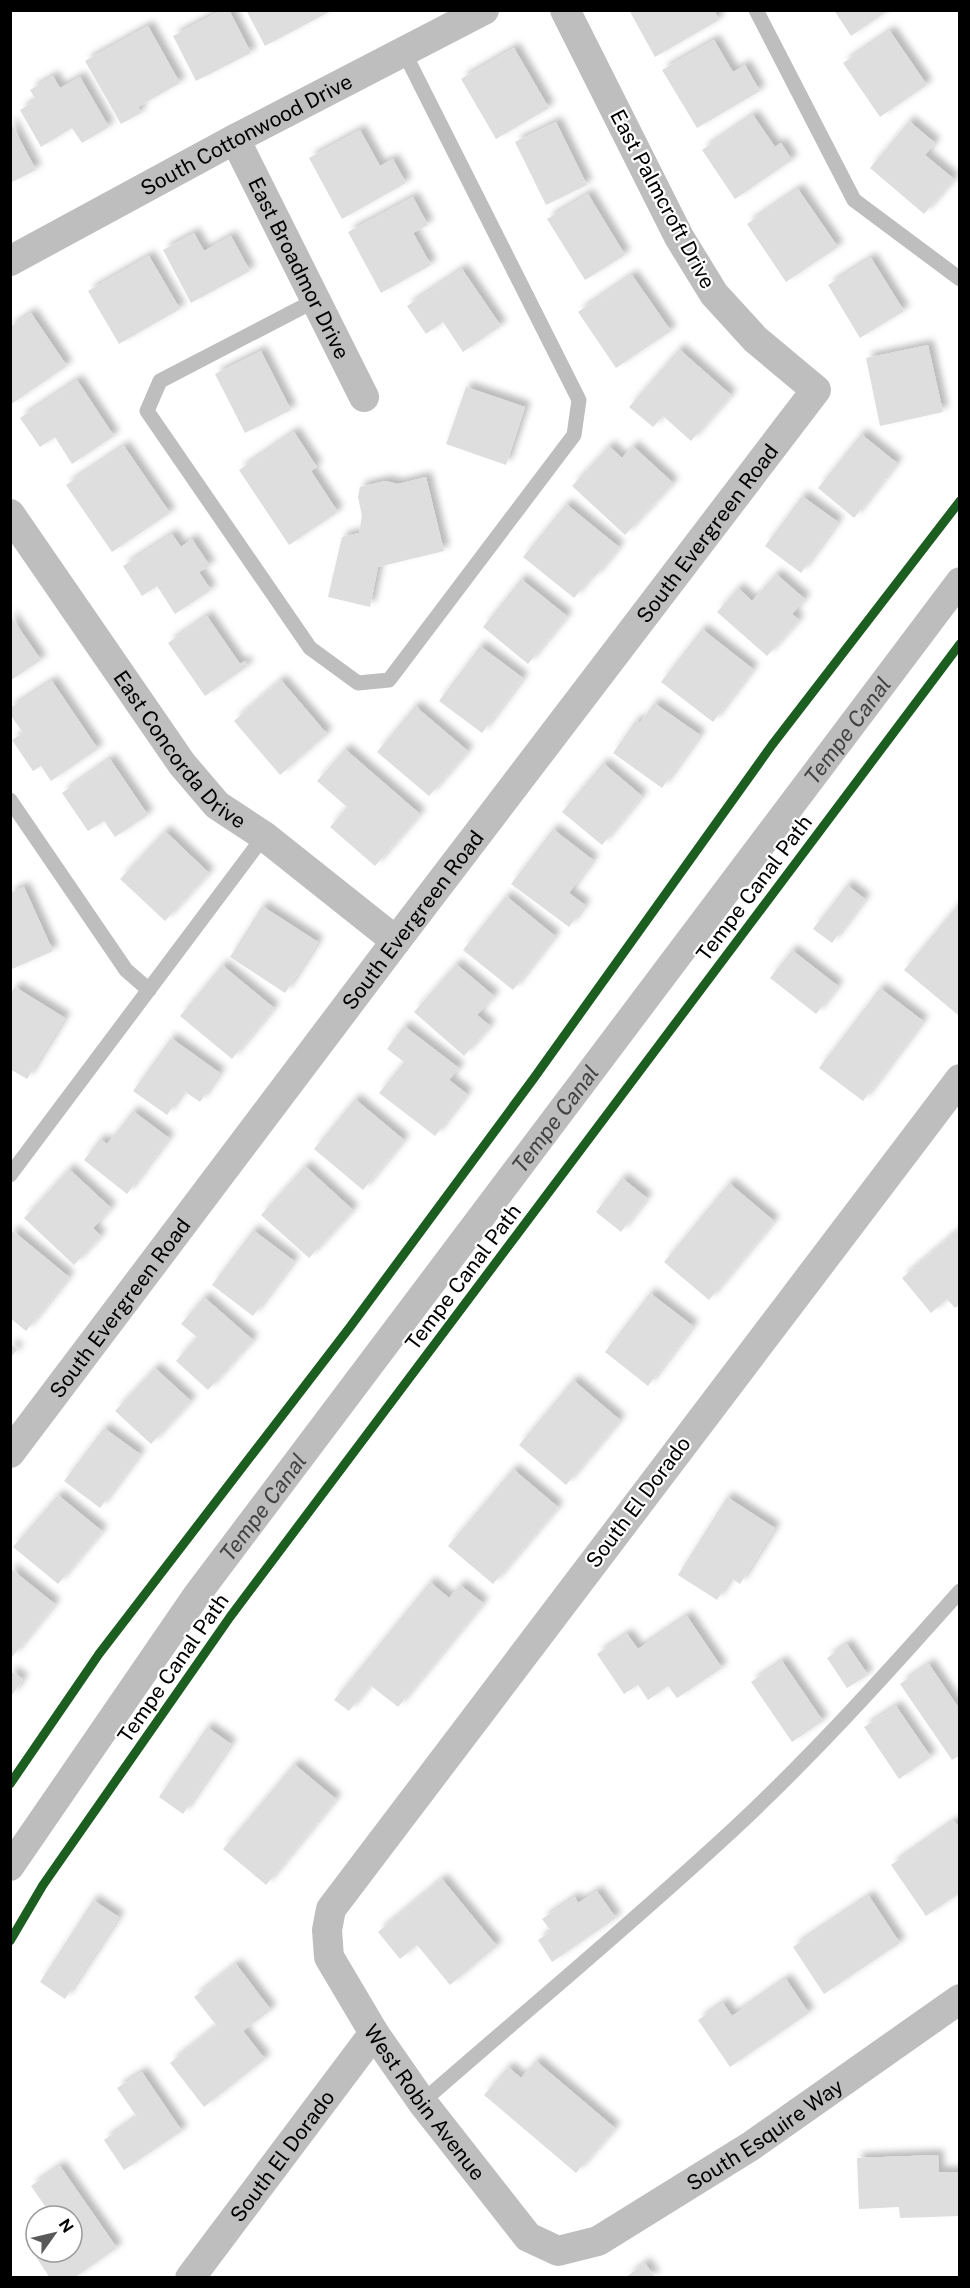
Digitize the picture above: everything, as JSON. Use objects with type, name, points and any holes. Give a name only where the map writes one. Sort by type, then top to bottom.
[{"type":"street","name":"South Cottonwood Drive","points":[[10,261],[235,139],[484,10]]},
{"type":"street","name":"East Palmcroft Drive","points":[[565,10],[679,237],[714,294],[755,339],[816,390]]},
{"type":"street","name":"East Broadmor Drive","points":[[235,139],[363,397]]},
{"type":"street","name":"South Evergreen Road","points":[[10,1453],[816,390]]},
{"type":"street","name":"East Concorda Drive","points":[[10,514],[182,764],[217,805],[264,836],[396,941]]},
{"type":"street","name":"South El Dorado","points":[[327,1930],[331,1909],[960,1079]]},
{"type":"street","name":"West Robin Avenue","points":[[327,1930],[329,1957],[374,2033],[422,2102],[528,2236],[558,2251]]},
{"type":"street","name":"South Esquire Way","points":[[558,2251],[598,2241],[751,2146],[960,1999]]},
{"type":"street","name":"South El Dorado","points":[[190,2277],[374,2033]]},
{"type":"lane","points":[[756,10],[854,200],[960,279]]},
{"type":"lane","points":[[316,300],[160,381],[147,411],[310,648],[358,683],[389,680],[574,435],[579,400],[404,52]]},
{"type":"lane","points":[[10,800],[126,970],[149,990]]},
{"type":"lane","points":[[10,1175],[264,836]]},
{"type":"lane","points":[[422,2102],[607,1943],[738,1825],[866,1696],[960,1591]]},
{"type":"building","points":[[222,10],[229,10],[251,53],[196,81],[173,36]]},
{"type":"building","points":[[246,10],[328,10],[329,12],[265,46]]},
{"type":"building","points":[[629,10],[714,10],[719,20],[655,57]]},
{"type":"building","points":[[834,10],[889,10],[851,36]]},
{"type":"building","points":[[148,26],[180,83],[138,107],[141,113],[121,124],[85,61]]},
{"type":"building","points":[[890,31],[927,85],[880,117],[843,63]]},
{"type":"building","points":[[714,40],[733,72],[745,65],[760,91],[697,128],[662,70]]},
{"type":"building","points":[[514,48],[549,108],[496,139],[461,79]]},
{"type":"building","points":[[53,76],[60,88],[80,77],[109,127],[82,143],[72,128],[41,147],[20,110],[36,100],[30,90]]},
{"type":"building","points":[[753,115],[775,147],[781,143],[792,160],[735,199],[702,150]]},
{"type":"building","points":[[10,121],[36,170],[10,183]]},
{"type":"building","points":[[909,121],[935,143],[925,155],[954,179],[924,214],[870,168]]},
{"type":"building","points":[[556,122],[587,185],[546,205],[515,142]]},
{"type":"building","points":[[360,130],[380,166],[393,159],[406,183],[342,219],[309,158]]},
{"type":"building","points":[[798,189],[838,247],[786,282],[747,224]]},
{"type":"building","points":[[588,194],[625,255],[585,280],[547,219]]},
{"type":"building","points":[[413,197],[428,225],[413,233],[431,265],[381,293],[348,232]]},
{"type":"building","points":[[194,233],[204,251],[231,236],[250,271],[191,303],[163,250]]},
{"type":"building","points":[[149,256],[180,309],[119,344],[88,291]]},
{"type":"building","points":[[871,258],[904,311],[860,338],[828,285]]},
{"type":"building","points":[[462,269],[501,326],[463,352],[443,322],[426,334],[407,306]]},
{"type":"building","points":[[632,275],[671,331],[616,368],[578,312]]},
{"type":"building","points":[[31,313],[67,366],[10,405],[10,327]]},
{"type":"building","points":[[928,345],[943,412],[880,426],[866,358]]},
{"type":"building","points":[[679,349],[731,395],[691,441],[663,416],[653,427],[629,407]]},
{"type":"building","points":[[261,351],[291,410],[245,433],[215,374]]},
{"type":"building","points":[[77,380],[114,436],[72,464],[55,437],[40,447],[20,418]]},
{"type":"building","points":[[466,387],[525,407],[506,465],[446,444]]},
{"type":"building","points":[[294,432],[317,467],[311,471],[338,512],[289,545],[239,470]]},
{"type":"building","points":[[861,434],[897,463],[854,518],[818,488]]},
{"type":"building","points":[[124,446],[170,513],[112,552],[66,485]]},
{"type":"building","points":[[609,446],[622,458],[633,446],[673,483],[625,535],[572,486]]},
{"type":"building","points":[[426,477],[444,551],[378,567],[370,607],[328,597],[342,537],[359,533],[362,516],[358,497],[360,487],[385,481],[398,484]]},
{"type":"building","points":[[802,496],[838,522],[801,573],[765,546]]},
{"type":"building","points":[[566,504],[619,547],[574,598],[523,557]]},
{"type":"building","points":[[172,534],[181,547],[192,539],[210,566],[199,572],[211,590],[175,614],[157,586],[142,596],[123,566]]},
{"type":"building","points":[[776,574],[805,599],[792,614],[799,620],[767,656],[717,612],[738,588],[752,601]]},
{"type":"building","points":[[521,579],[567,616],[528,664],[483,627]]},
{"type":"building","points":[[10,615],[41,660],[10,681]]},
{"type":"building","points":[[207,616],[240,664],[245,661],[248,666],[205,696],[168,643]]},
{"type":"building","points":[[702,629],[753,669],[713,722],[661,682]]},
{"type":"building","points":[[480,646],[523,678],[482,733],[439,701]]},
{"type":"building","points":[[281,680],[327,734],[280,775],[234,721]]},
{"type":"building","points":[[52,681],[98,749],[51,781],[41,766],[33,771],[12,740],[23,733],[10,714],[10,708]]},
{"type":"building","points":[[654,703],[700,735],[662,788],[613,753],[636,720],[640,723]]},
{"type":"building","points":[[415,706],[468,751],[429,796],[377,752]]},
{"type":"building","points":[[345,749],[420,814],[375,866],[330,827],[347,807],[317,781]]},
{"type":"building","points":[[110,759],[148,815],[115,837],[104,821],[88,831],[62,793]]},
{"type":"building","points":[[603,763],[642,796],[602,845],[562,812]]},
{"type":"building","points":[[553,829],[593,860],[569,893],[585,905],[569,927],[511,884]]},
{"type":"building","points":[[165,831],[209,873],[165,921],[120,879]]},
{"type":"building","points":[[847,885],[865,899],[832,943],[813,929]]},
{"type":"building","points":[[24,887],[53,951],[10,970],[10,893]]},
{"type":"building","points":[[506,896],[555,936],[513,990],[463,950]]},
{"type":"building","points":[[262,906],[318,942],[285,993],[230,957]]},
{"type":"building","points":[[956,907],[960,910],[958,1015],[904,970]]},
{"type":"building","points":[[792,950],[838,986],[816,1014],[770,978]]},
{"type":"building","points":[[456,964],[494,996],[477,1015],[490,1026],[464,1056],[414,1012]]},
{"type":"building","points":[[222,965],[274,1008],[232,1059],[180,1016]]},
{"type":"building","points":[[15,987],[65,1018],[27,1079],[10,1069],[10,994]]},
{"type":"building","points":[[880,988],[923,1021],[863,1101],[819,1068]]},
{"type":"building","points":[[404,1026],[459,1068],[449,1080],[467,1094],[435,1136],[379,1093],[404,1062],[387,1049]]},
{"type":"building","points":[[171,1038],[220,1073],[200,1102],[184,1091],[167,1115],[133,1091]]},
{"type":"building","points":[[355,1099],[404,1140],[363,1190],[314,1149]]},
{"type":"building","points":[[133,1111],[169,1138],[127,1194],[84,1160],[100,1139],[107,1144]]},
{"type":"building","points":[[305,1166],[353,1210],[309,1258],[261,1215]]},
{"type":"building","points":[[69,1169],[111,1208],[93,1228],[101,1236],[74,1265],[24,1218]]},
{"type":"building","points":[[622,1178],[647,1198],[621,1232],[596,1212]]},
{"type":"building","points":[[729,1183],[774,1221],[709,1300],[664,1262]]},
{"type":"building","points":[[960,1229],[960,1304],[955,1308],[947,1299],[931,1313],[902,1278]]},
{"type":"building","points":[[253,1230],[294,1261],[253,1316],[212,1285]]},
{"type":"building","points":[[13,1231],[69,1277],[26,1331],[10,1318],[10,1234]]},
{"type":"building","points":[[650,1293],[693,1326],[648,1386],[605,1352]]},
{"type":"building","points":[[204,1297],[253,1340],[208,1390],[176,1361],[197,1337],[181,1324]]},
{"type":"building","points":[[10,1344],[18,1349],[10,1358]]},
{"type":"building","points":[[155,1368],[191,1401],[151,1444],[115,1411]]},
{"type":"building","points":[[573,1380],[620,1420],[566,1485],[519,1445]]},
{"type":"building","points":[[104,1428],[140,1454],[100,1508],[64,1481]]},
{"type":"building","points":[[513,1469],[558,1507],[493,1584],[448,1546]]},
{"type":"building","points":[[58,1495],[102,1531],[58,1584],[13,1547]]},
{"type":"building","points":[[727,1497],[775,1528],[740,1584],[731,1578],[717,1600],[678,1575]]},
{"type":"building","points":[[10,1568],[55,1604],[12,1657],[10,1655]]},
{"type":"building","points":[[430,1582],[449,1598],[460,1585],[483,1603],[398,1707],[370,1685],[349,1711],[334,1700]]},
{"type":"building","points":[[687,1616],[722,1668],[677,1698],[668,1686],[648,1700],[638,1685],[624,1694],[597,1654],[627,1634],[638,1649]]},
{"type":"building","points":[[847,1644],[868,1675],[847,1688],[827,1658]]},
{"type":"building","points":[[782,1661],[823,1721],[792,1742],[751,1682]]},
{"type":"building","points":[[929,1664],[960,1710],[960,1755],[952,1760],[900,1684]]},
{"type":"building","points":[[10,1671],[23,1679],[10,1698]]},
{"type":"building","points":[[896,1706],[931,1757],[899,1779],[864,1727]]},
{"type":"building","points":[[207,1727],[231,1744],[183,1814],[159,1797]]},
{"type":"building","points":[[294,1764],[336,1799],[266,1885],[223,1849]]},
{"type":"building","points":[[954,1821],[960,1828],[960,1893],[926,1916],[891,1865]]},
{"type":"building","points":[[442,1879],[497,1946],[450,1985],[417,1945],[400,1959],[378,1932]]},
{"type":"building","points":[[597,1891],[616,1918],[552,1962],[538,1940],[551,1931],[542,1919],[575,1897],[578,1903]]},
{"type":"building","points":[[869,1896],[900,1943],[824,1994],[793,1947]]},
{"type":"building","points":[[93,1900],[119,1917],[65,1999],[40,1982]]},
{"type":"building","points":[[236,1964],[271,2010],[243,2031],[265,2059],[204,2107],[170,2063],[217,2026],[194,1997]]},
{"type":"building","points":[[786,1979],[809,2013],[730,2067],[698,2020],[723,2003],[732,2016]]},
{"type":"building","points":[[536,2061],[615,2128],[576,2173],[484,2095],[508,2067],[521,2078]]},
{"type":"building","points":[[142,2072],[182,2131],[124,2170],[104,2140],[137,2117],[117,2088]]},
{"type":"building","points":[[938,2155],[939,2172],[960,2172],[960,2216],[900,2218],[899,2207],[859,2209],[857,2158]]},
{"type":"building","points":[[60,2166],[117,2248],[74,2278],[50,2278],[41,2264],[84,2264],[84,2204],[44,2204],[31,2186]]},
{"type":"building","points":[[645,2263],[655,2278],[625,2278]]},
{"type":"waterway","name":"Tempe Canal","points":[[10,1867],[196,1596],[960,581]]},
{"type":"cycle path","points":[[10,1784],[99,1654],[350,1327],[534,1078],[772,745],[960,501]]},
{"type":"cycle path","name":"Tempe Canal Path","points":[[10,1941],[43,1885],[230,1617],[960,644]]}]
